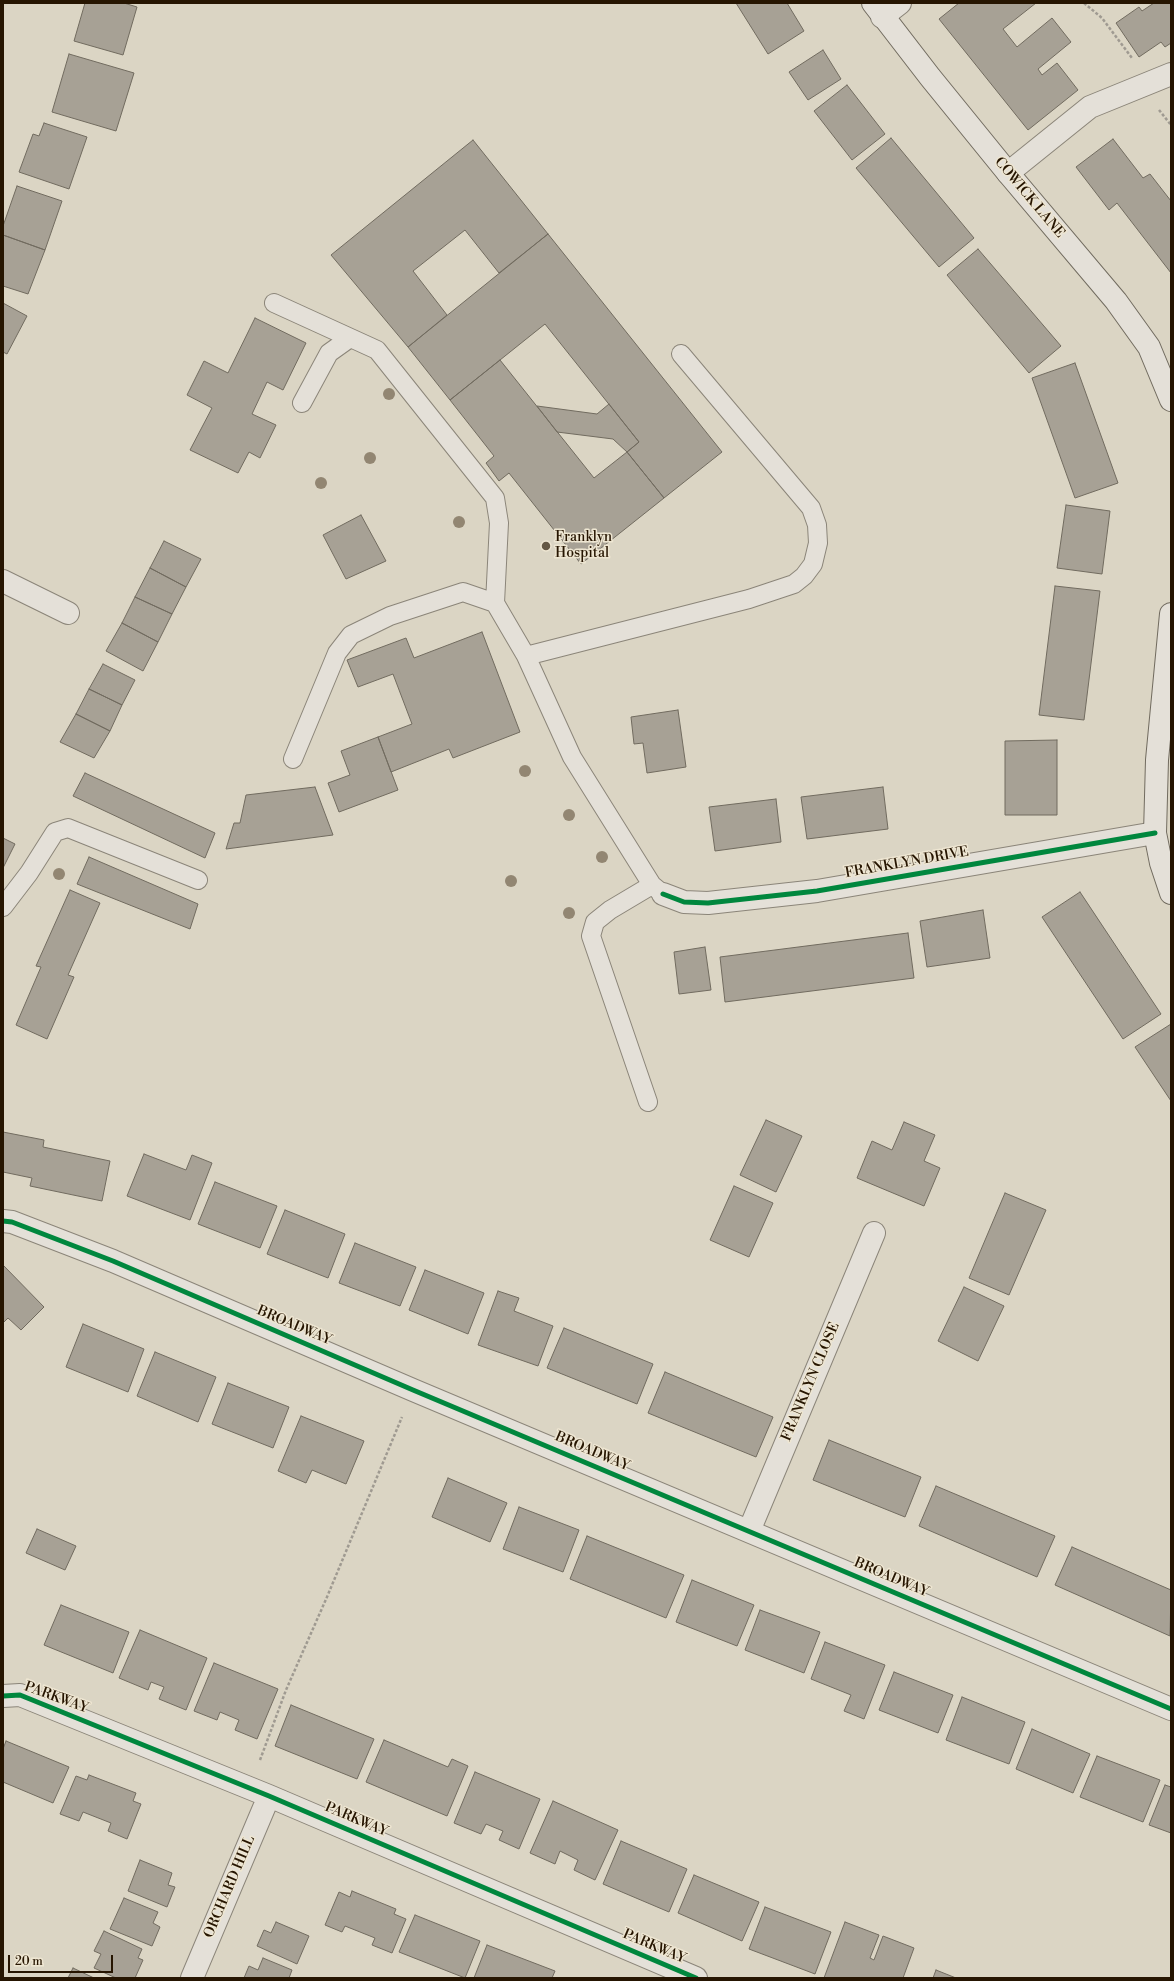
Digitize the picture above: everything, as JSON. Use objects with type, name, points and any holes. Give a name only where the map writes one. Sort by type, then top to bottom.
[{"type":"street","points":[[878,10],[900,3]]},
{"type":"street","name":"COWICK LANE","points":[[878,10],[1008,173],[1116,301],[1149,347],[1166,375],[1171,400]]},
{"type":"street","points":[[1008,173],[1090,107],[1143,84],[1171,74]]},
{"type":"street","points":[[3,581],[68,613]]},
{"type":"street","points":[[1171,614],[1157,760],[1155,833],[1161,863],[1171,893]]},
{"type":"street","name":"FRANKLYN DRIVE","points":[[657,889],[684,902],[708,903],[817,891],[1155,833]]},
{"type":"street","name":"BROADWAY","points":[[3,1221],[12,1222],[114,1261],[413,1390],[749,1530],[1171,1709]]},
{"type":"street","name":"FRANKLYN CLOSE","points":[[749,1530],[874,1233]]},
{"type":"street","name":"PARKWAY","points":[[3,1696],[20,1695],[259,1792],[696,1978]]},
{"type":"street","name":"ORCHARD HILL","points":[[192,1978],[259,1792]]},
{"type":"lane","points":[[274,303],[377,350],[495,498],[499,523],[495,603],[526,656],[572,757],[657,889],[610,910],[595,922],[591,936],[648,1102]]},
{"type":"lane","points":[[302,404],[329,354],[350,338]]},
{"type":"lane","points":[[526,656],[749,599],[794,584],[804,576],[813,564],[818,543],[817,525],[811,508],[681,354]]},
{"type":"lane","points":[[294,759],[337,653],[351,635],[390,616],[463,592],[495,603]]},
{"type":"lane","points":[[3,907],[29,873],[55,832],[68,828],[198,880]]},
{"type":"path","points":[[1084,3],[1102,18],[1132,59],[1143,84]]},
{"type":"path","points":[[259,1792],[286,1690],[327,1597],[413,1390]]},
{"type":"building","points":[[85,3],[124,3],[137,7],[123,55],[74,41]]},
{"type":"building","points":[[736,3],[787,3],[804,31],[768,54]]},
{"type":"building","points":[[959,3],[1036,3],[1003,29],[1017,47],[1052,18],[1071,42],[1038,69],[1042,75],[1057,63],[1078,90],[1028,130],[939,19]]},
{"type":"building","points":[[1154,3],[1171,3],[1171,43],[1165,47],[1161,42],[1139,57],[1116,23],[1139,7],[1142,11]]},
{"type":"building","points":[[823,50],[841,79],[808,100],[789,72]]},
{"type":"building","points":[[69,54],[134,73],[116,131],[52,112]]},
{"type":"building","points":[[847,85],[885,134],[852,160],[814,111]]},
{"type":"building","points":[[44,123],[87,137],[69,189],[19,172],[33,134],[39,136]]},
{"type":"building","points":[[891,138],[974,238],[939,267],[856,168]]},
{"type":"building","points":[[1113,139],[1143,178],[1150,174],[1171,201],[1171,273],[1117,203],[1109,210],[1076,167]]},
{"type":"building","points":[[473,140],[548,234],[499,273],[465,230],[413,271],[447,315],[408,347],[331,255]]},
{"type":"building","points":[[17,186],[62,201],[45,250],[3,235],[3,226]]},
{"type":"building","points":[[548,234],[722,452],[664,498],[627,452],[639,442],[545,324],[450,400],[408,347]]},
{"type":"building","points":[[3,235],[45,250],[28,294],[3,286]]},
{"type":"building","points":[[978,249],[1061,346],[1029,373],[947,275]]},
{"type":"building","points":[[3,303],[27,316],[7,354],[3,352]]},
{"type":"building","points":[[255,318],[306,343],[283,390],[267,382],[252,414],[276,425],[260,458],[249,452],[238,473],[190,450],[212,408],[187,395],[204,361],[228,373]]},
{"type":"building","points":[[500,360],[594,478],[627,452],[664,498],[581,564],[509,473],[499,481],[486,463],[494,456],[450,400]]},
{"type":"building","points":[[1075,363],[1118,483],[1075,498],[1032,378]]},
{"type":"building","points":[[609,404],[639,442],[627,452],[613,439],[557,432],[537,406],[597,414]]},
{"type":"building","points":[[1066,505],[1110,511],[1102,574],[1057,568]]},
{"type":"building","points":[[361,515],[386,561],[346,579],[323,535]]},
{"type":"building","points":[[164,541],[201,559],[186,587],[150,568]]},
{"type":"building","points":[[150,568],[186,587],[172,614],[135,597]]},
{"type":"building","points":[[1055,586],[1100,591],[1084,720],[1039,715]]},
{"type":"building","points":[[135,597],[172,614],[158,642],[122,623]]},
{"type":"building","points":[[122,623],[158,642],[143,671],[106,651]]},
{"type":"building","points":[[482,632],[520,732],[453,758],[449,749],[391,772],[378,737],[412,724],[393,674],[358,687],[347,660],[406,638],[414,658]]},
{"type":"building","points":[[103,664],[135,680],[122,705],[89,689]]},
{"type":"building","points":[[89,689],[122,705],[110,731],[76,714]]},
{"type":"building","points":[[678,710],[686,767],[647,773],[643,743],[634,744],[631,717]]},
{"type":"building","points":[[76,714],[110,731],[94,758],[60,742]]},
{"type":"building","points":[[378,737],[398,790],[339,812],[328,783],[350,775],[341,751]]},
{"type":"building","points":[[1057,740],[1057,815],[1005,815],[1005,741]]},
{"type":"building","points":[[85,773],[215,833],[205,858],[73,796]]},
{"type":"building","points":[[315,787],[333,835],[226,849],[234,823],[240,823],[246,795]]},
{"type":"building","points":[[883,787],[888,829],[807,839],[801,797]]},
{"type":"building","points":[[776,799],[781,842],[715,851],[709,807]]},
{"type":"building","points":[[3,838],[15,844],[3,868]]},
{"type":"building","points":[[89,857],[198,904],[190,929],[77,884]]},
{"type":"building","points":[[70,890],[100,903],[68,975],[74,977],[47,1039],[16,1025],[41,967],[36,966]]},
{"type":"building","points":[[1080,892],[1161,1014],[1123,1039],[1042,917]]},
{"type":"building","points":[[983,910],[990,958],[927,967],[920,921]]},
{"type":"building","points":[[908,933],[914,978],[725,1002],[720,957]]},
{"type":"building","points":[[705,947],[711,990],[679,994],[674,952]]},
{"type":"building","points":[[1171,1024],[1171,1101],[1135,1047]]},
{"type":"building","points":[[766,1120],[802,1136],[776,1192],[740,1175]]},
{"type":"building","points":[[904,1122],[935,1135],[924,1161],[940,1168],[924,1206],[857,1178],[872,1141],[892,1150]]},
{"type":"building","points":[[3,1132],[44,1140],[43,1147],[110,1161],[102,1201],[30,1186],[32,1178],[3,1172]]},
{"type":"building","points":[[144,1154],[186,1170],[192,1155],[212,1163],[190,1220],[127,1196]]},
{"type":"building","points":[[215,1182],[277,1206],[260,1248],[198,1224]]},
{"type":"building","points":[[734,1186],[773,1203],[749,1257],[710,1240]]},
{"type":"building","points":[[1005,1193],[1046,1210],[1009,1295],[969,1278]]},
{"type":"building","points":[[285,1210],[345,1234],[328,1278],[267,1254]]},
{"type":"building","points":[[355,1243],[416,1267],[400,1306],[339,1283]]},
{"type":"building","points":[[3,1265],[44,1307],[21,1330],[8,1318],[3,1323]]},
{"type":"building","points":[[425,1270],[484,1293],[468,1334],[409,1310]]},
{"type":"building","points":[[964,1287],[1004,1306],[978,1361],[938,1341]]},
{"type":"building","points":[[498,1291],[519,1298],[514,1311],[553,1326],[538,1366],[478,1345]]},
{"type":"building","points":[[83,1324],[144,1349],[128,1392],[66,1367]]},
{"type":"building","points":[[564,1328],[653,1364],[637,1404],[547,1368]]},
{"type":"building","points":[[155,1352],[216,1377],[198,1422],[137,1396]]},
{"type":"building","points":[[665,1372],[773,1417],[756,1457],[648,1413]]},
{"type":"building","points":[[228,1383],[289,1407],[273,1448],[212,1424]]},
{"type":"building","points":[[301,1416],[364,1441],[346,1484],[312,1470],[306,1483],[278,1471]]},
{"type":"building","points":[[829,1440],[921,1477],[905,1517],[813,1480]]},
{"type":"building","points":[[448,1478],[507,1503],[490,1542],[432,1517]]},
{"type":"building","points":[[936,1486],[1055,1536],[1037,1577],[919,1526]]},
{"type":"building","points":[[519,1507],[579,1530],[563,1572],[503,1549]]},
{"type":"building","points":[[37,1529],[76,1546],[65,1570],[26,1553]]},
{"type":"building","points":[[587,1536],[684,1575],[666,1618],[570,1579]]},
{"type":"building","points":[[1072,1547],[1171,1590],[1170,1636],[1055,1585]]},
{"type":"building","points":[[692,1580],[754,1605],[737,1646],[676,1622]]},
{"type":"building","points":[[61,1605],[129,1632],[113,1673],[44,1645]]},
{"type":"building","points":[[760,1610],[820,1632],[804,1673],[745,1650]]},
{"type":"building","points":[[140,1630],[207,1658],[186,1710],[159,1699],[164,1687],[151,1682],[148,1690],[119,1678]]},
{"type":"building","points":[[825,1642],[885,1665],[864,1719],[844,1711],[851,1695],[811,1679]]},
{"type":"building","points":[[214,1663],[278,1689],[257,1739],[235,1730],[239,1720],[220,1712],[217,1720],[194,1711]]},
{"type":"building","points":[[894,1672],[953,1695],[938,1733],[879,1710]]},
{"type":"building","points":[[962,1697],[1025,1722],[1009,1764],[946,1740]]},
{"type":"building","points":[[291,1705],[374,1739],[357,1779],[275,1746]]},
{"type":"building","points":[[1032,1729],[1090,1754],[1073,1793],[1016,1769]]},
{"type":"building","points":[[384,1740],[448,1767],[452,1759],[468,1766],[447,1816],[366,1782]]},
{"type":"building","points":[[6,1741],[69,1767],[53,1803],[3,1782],[3,1749]]},
{"type":"building","points":[[1097,1756],[1160,1780],[1143,1822],[1080,1797]]},
{"type":"building","points":[[475,1772],[540,1799],[519,1849],[499,1840],[503,1831],[486,1824],[481,1834],[454,1823]]},
{"type":"building","points":[[89,1775],[136,1793],[133,1801],[141,1804],[127,1839],[108,1831],[111,1823],[83,1812],[79,1821],[60,1814],[76,1776],[87,1780]]},
{"type":"building","points":[[1165,1785],[1171,1787],[1171,1833],[1149,1825]]},
{"type":"building","points":[[553,1801],[618,1830],[595,1880],[574,1870],[578,1860],[560,1851],[555,1864],[530,1853]]},
{"type":"building","points":[[621,1841],[687,1869],[669,1912],[603,1884]]},
{"type":"building","points":[[140,1860],[172,1873],[168,1885],[175,1887],[167,1907],[128,1891]]},
{"type":"building","points":[[694,1875],[759,1902],[742,1941],[678,1913]]},
{"type":"building","points":[[352,1891],[396,1909],[394,1914],[406,1919],[392,1953],[372,1945],[375,1938],[345,1926],[342,1932],[325,1925],[339,1892],[350,1897]]},
{"type":"building","points":[[124,1898],[158,1912],[153,1923],[160,1927],[152,1946],[110,1929]]},
{"type":"building","points":[[765,1907],[831,1932],[815,1974],[749,1949]]},
{"type":"building","points":[[415,1915],[480,1941],[465,1978],[399,1952]]},
{"type":"building","points":[[276,1922],[309,1936],[297,1964],[257,1946],[264,1930],[271,1933]]},
{"type":"building","points":[[845,1922],[879,1935],[870,1958],[874,1960],[883,1936],[914,1948],[903,1978],[824,1978]]},
{"type":"building","points":[[104,1931],[142,1949],[138,1958],[143,1960],[135,1978],[116,1978],[94,1968],[101,1954],[94,1951]]},
{"type":"building","points":[[487,1945],[555,1971],[552,1978],[474,1978]]},
{"type":"building","points":[[263,1958],[292,1970],[289,1978],[244,1978],[249,1966],[258,1970]]},
{"type":"building","points":[[73,1968],[94,1978],[68,1978]]},
{"type":"building","points":[[936,1970],[956,1978],[933,1978]]},
{"type":"cycle path","points":[[663,894],[684,902],[708,903],[817,891],[1155,833]]},
{"type":"cycle path","points":[[3,1221],[12,1222],[113,1261],[413,1390],[1171,1709]]},
{"type":"cycle path","points":[[3,1696],[20,1695],[269,1796],[696,1978]]},
{"type":"place","name":"Franklyn Hospital","points":[[546,546]]}]
